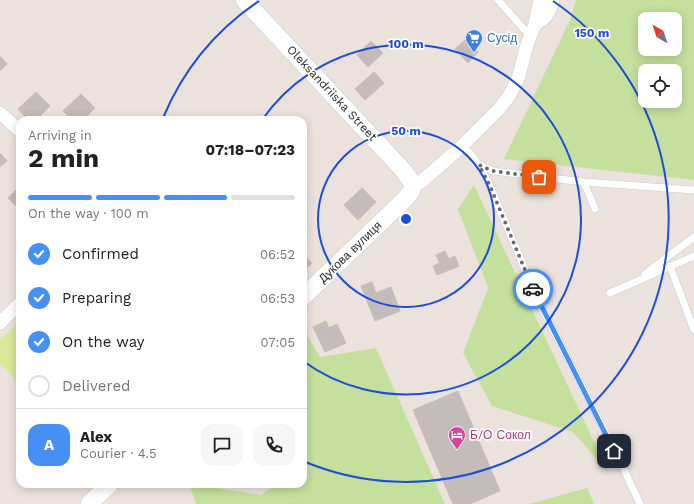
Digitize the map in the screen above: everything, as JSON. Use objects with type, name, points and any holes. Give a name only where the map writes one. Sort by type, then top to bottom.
[{"type":"street","name":"Oleksandriiska Street","points":[[244,0],[403,170],[413,184],[413,188]]},
{"type":"street","points":[[413,188],[461,147],[499,109],[509,96],[518,79],[530,36],[535,24],[540,0]]},
{"type":"street","points":[[535,24],[542,20],[550,10],[553,0]]},
{"type":"street","points":[[0,113],[16,127]]},
{"type":"street","name":"Дукова вулиця","points":[[307,293],[401,203],[413,188]]},
{"type":"street","points":[[0,323],[16,307]]},
{"type":"street","points":[[89,504],[106,488]]},
{"type":"lane","points":[[498,0],[530,36]]},
{"type":"lane","points":[[461,147],[469,152],[479,165],[490,186],[536,296],[622,465],[640,504]]},
{"type":"lane","points":[[479,165],[493,171],[584,182],[694,190]]},
{"type":"lane","points":[[584,182],[595,210]]},
{"type":"lane","points":[[636,281],[694,237]]},
{"type":"lane","points":[[610,293],[694,256]]},
{"type":"lane","points":[[670,266],[694,330]]},
{"type":"green space","points":[[576,0],[694,0],[694,180],[504,159],[570,20]]},
{"type":"green space","points":[[474,185],[608,472],[573,432],[492,406],[463,353],[488,288],[458,209]]},
{"type":"green space","points":[[16,324],[16,380],[0,364],[0,340]]},
{"type":"green space","points":[[307,335],[320,357],[376,348],[445,504],[196,504],[190,488],[215,488],[261,495],[271,488],[307,488]]},
{"type":"green space","points":[[587,488],[594,504],[529,504]]},
{"type":"building","points":[[466,39],[478,52],[468,63],[455,49]]},
{"type":"building","points":[[371,41],[383,53],[368,67],[357,55]]},
{"type":"building","points":[[0,56],[7,64],[0,71]]},
{"type":"building","points":[[374,72],[384,83],[365,100],[355,89]]},
{"type":"building","points":[[36,92],[50,106],[40,116],[24,116],[18,109]]},
{"type":"building","points":[[81,94],[95,108],[87,116],[68,116],[63,111]]},
{"type":"building","points":[[0,153],[7,161],[0,167]]},
{"type":"building","points":[[362,188],[376,202],[358,220],[344,205]]},
{"type":"building","points":[[16,190],[16,206],[8,198]]},
{"type":"building","points":[[445,251],[449,259],[455,256],[459,266],[437,275],[433,266],[440,263],[436,255]]},
{"type":"building","points":[[307,258],[312,263],[307,268]]},
{"type":"building","points":[[372,282],[376,293],[391,287],[400,311],[375,321],[361,286]]},
{"type":"building","points":[[326,321],[329,328],[337,324],[346,343],[325,352],[313,327]]},
{"type":"building","name":"Б/О Сокол","points":[[458,391],[500,491],[470,504],[453,504],[413,410]]},
{"type":"way so far","points":[[533,289],[490,186],[479,165],[493,171],[539,177]]},
{"type":"place","name":"Сусід","points":[[474,53]]},
{"type":"place","name":"Б/О Сокол","points":[[457,450]]},
{"type":"route","points":[[533,289],[614,451]]}]
